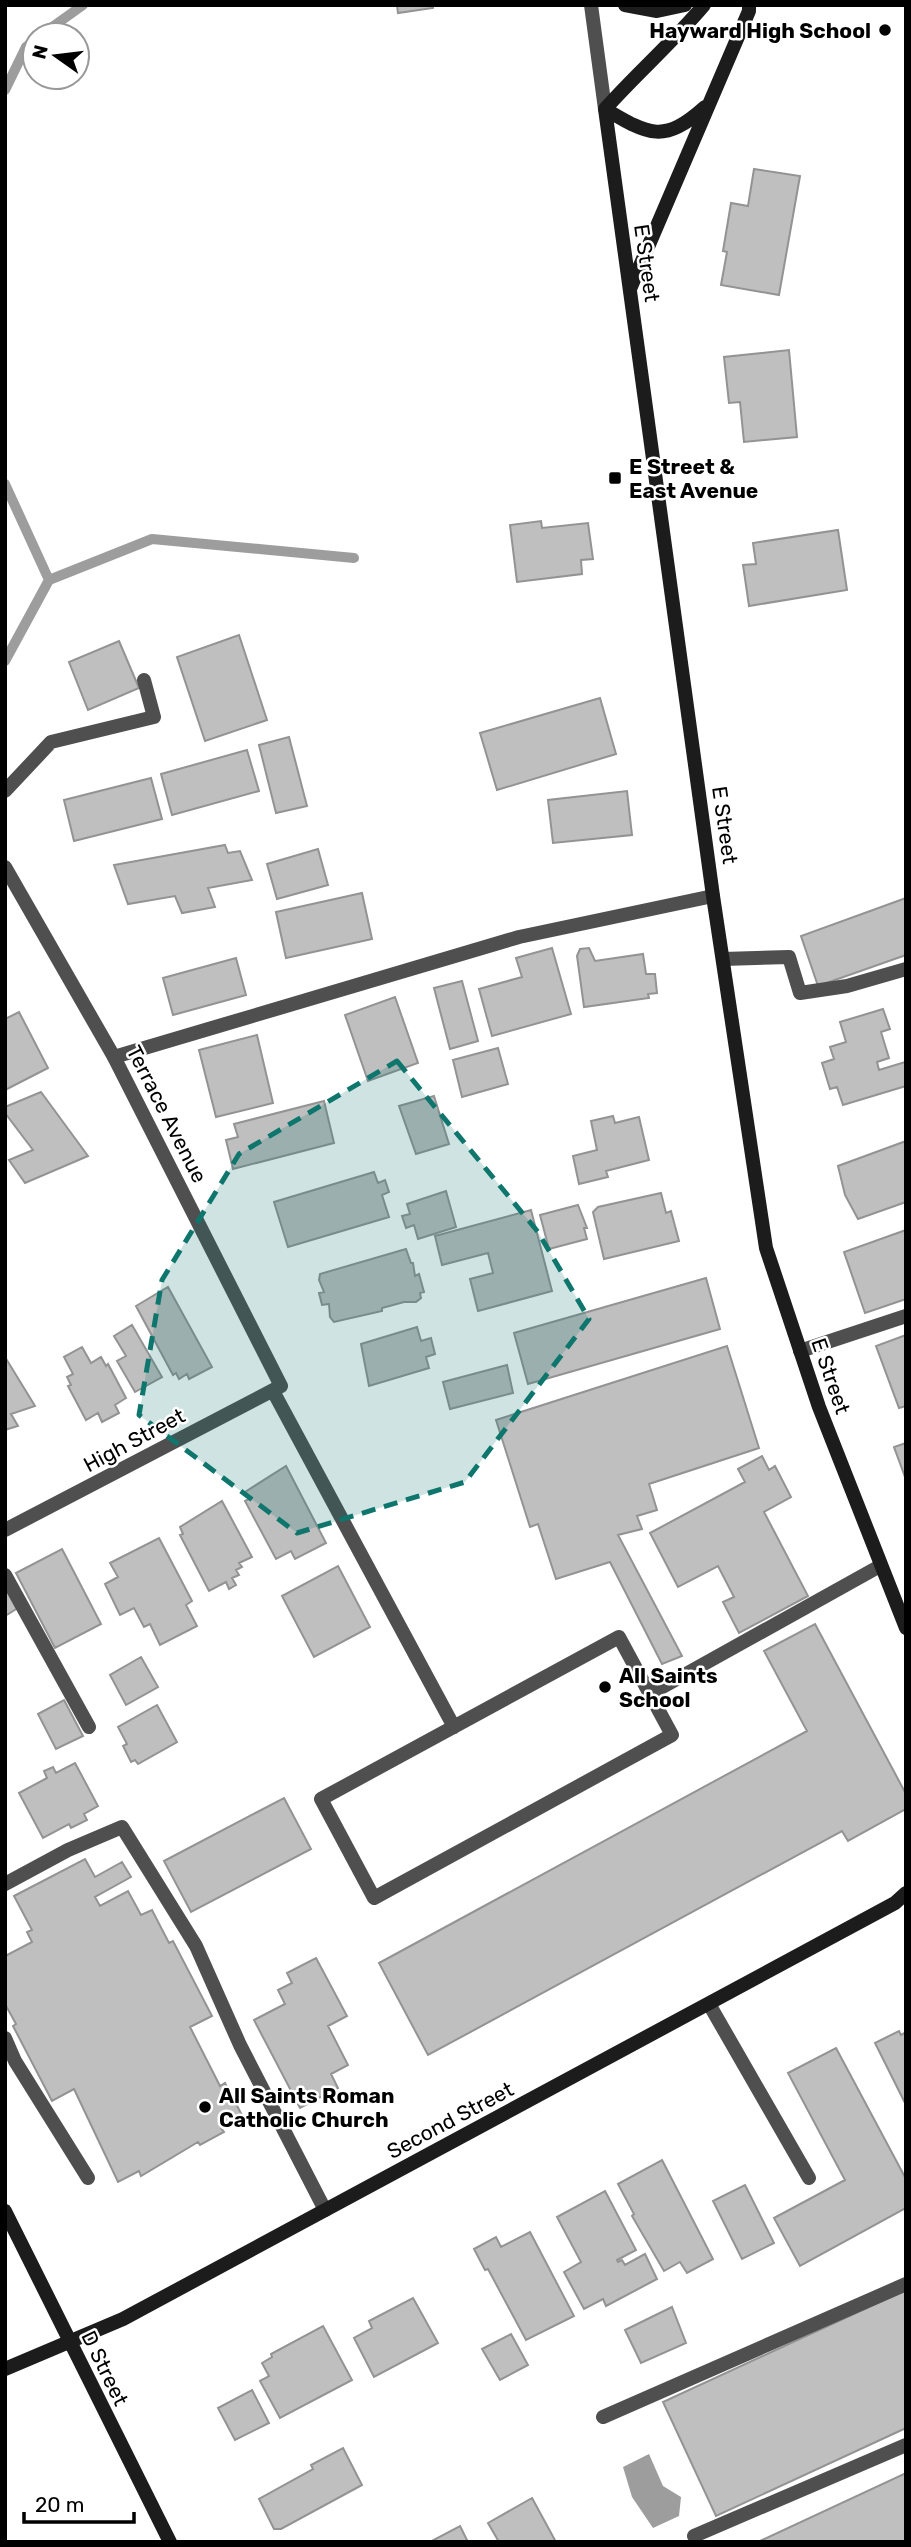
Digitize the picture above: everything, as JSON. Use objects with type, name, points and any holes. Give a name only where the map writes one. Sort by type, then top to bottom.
[{"type":"street","name":"E Street","points":[[592,5],[713,896],[765,1248],[800,1351],[880,1566],[906,1628]]},
{"type":"street","points":[[625,5],[657,11],[685,5]]},
{"type":"street","points":[[704,5],[676,39],[638,72],[605,109],[637,128],[658,132],[682,128],[710,103]]},
{"type":"street","points":[[630,291],[749,11],[749,5]]},
{"type":"street","points":[[5,791],[51,742],[154,717],[144,680]]},
{"type":"street","name":"Terrace Avenue","points":[[5,867],[114,1057],[277,1389],[454,1727]]},
{"type":"street","points":[[114,1057],[519,937],[713,896]]},
{"type":"street","points":[[723,959],[789,957],[800,993],[847,986],[906,969]]},
{"type":"street","points":[[800,1351],[906,1316]]},
{"type":"street","name":"High Street","points":[[5,1530],[277,1389]]},
{"type":"street","points":[[650,1694],[880,1566]]},
{"type":"street","points":[[5,1575],[89,1727]]},
{"type":"street","points":[[619,1637],[672,1735],[374,1898],[321,1799],[454,1727],[619,1637]]},
{"type":"street","points":[[5,1884],[68,1850],[122,1827],[196,1946],[240,2045],[325,2210]]},
{"type":"street","name":"Second Street","points":[[5,2369],[71,2344],[124,2319],[895,1903],[906,1893]]},
{"type":"street","points":[[709,2004],[809,2178]]},
{"type":"street","points":[[5,2038],[15,2061],[88,2178]]},
{"type":"street","name":"D Street","points":[[5,2211],[170,2542]]},
{"type":"street","points":[[603,2417],[906,2284]]},
{"type":"street","points":[[694,2536],[906,2445]]},
{"type":"highlighted area","points":[[397,1061],[538,1232],[589,1319],[465,1482],[297,1533],[139,1415],[162,1280],[239,1154]]},
{"type":"shaded area","points":[[649,2454],[663,2486],[681,2497],[679,2516],[653,2528],[632,2497],[623,2467]]},
{"type":"building","points":[[397,5],[433,5],[433,8],[398,13]]},
{"type":"building","points":[[754,169],[800,176],[779,295],[721,285],[727,252],[723,251],[731,203],[748,206]]},
{"type":"building","points":[[789,350],[797,437],[744,442],[740,402],[729,403],[724,357]]},
{"type":"building","points":[[541,521],[542,528],[588,523],[593,559],[581,560],[582,574],[517,582],[510,525]]},
{"type":"building","points":[[838,530],[847,590],[749,606],[743,565],[756,564],[753,543]]},
{"type":"building","points":[[239,635],[267,720],[205,741],[177,657]]},
{"type":"building","points":[[119,641],[139,688],[88,710],[69,662]]},
{"type":"building","points":[[600,698],[616,754],[497,790],[480,733]]},
{"type":"building","points":[[289,737],[307,806],[276,813],[259,745]]},
{"type":"building","points":[[247,750],[259,791],[172,815],[161,774]]},
{"type":"building","points":[[151,778],[162,819],[74,841],[64,800]]},
{"type":"building","points":[[627,791],[632,835],[553,843],[548,800]]},
{"type":"building","points":[[225,845],[228,853],[240,851],[252,880],[208,888],[215,907],[182,913],[175,896],[128,904],[114,865]]},
{"type":"building","points":[[318,849],[328,885],[277,899],[267,864]]},
{"type":"building","points":[[362,893],[372,939],[286,958],[276,912]]},
{"type":"building","points":[[906,898],[906,955],[818,986],[801,936]]},
{"type":"building","points":[[552,948],[571,1014],[492,1036],[479,989],[522,977],[516,958]]},
{"type":"building","points":[[589,948],[595,961],[643,954],[646,974],[655,974],[657,993],[648,994],[649,998],[584,1007],[577,956],[580,949]]},
{"type":"building","points":[[236,958],[246,995],[173,1015],[163,978]]},
{"type":"building","points":[[462,981],[478,1041],[450,1049],[434,988]]},
{"type":"building","points":[[395,997],[418,1063],[368,1081],[345,1015]]},
{"type":"building","points":[[883,1009],[890,1029],[881,1032],[889,1058],[877,1062],[879,1070],[905,1062],[906,1086],[843,1105],[837,1087],[830,1089],[822,1063],[834,1059],[830,1047],[846,1042],[840,1022]]},
{"type":"building","points":[[19,1012],[48,1068],[5,1090],[5,1019]]},
{"type":"building","points":[[257,1035],[273,1103],[216,1117],[199,1050]]},
{"type":"building","points":[[498,1048],[508,1084],[462,1097],[453,1060]]},
{"type":"building","points":[[41,1092],[88,1156],[25,1183],[9,1160],[33,1150],[5,1113],[5,1107]]},
{"type":"building","points":[[434,1096],[449,1144],[416,1154],[399,1106]]},
{"type":"building","points":[[324,1101],[334,1143],[233,1169],[226,1140],[238,1137],[234,1124]]},
{"type":"building","points":[[613,1116],[615,1123],[639,1117],[649,1160],[606,1171],[608,1177],[579,1184],[573,1156],[597,1150],[591,1121]]},
{"type":"building","points":[[906,1141],[906,1202],[858,1219],[845,1195],[838,1166]]},
{"type":"building","points":[[374,1172],[378,1183],[385,1180],[389,1192],[382,1195],[389,1217],[288,1247],[274,1202]]},
{"type":"building","points":[[446,1191],[456,1227],[418,1239],[414,1225],[406,1228],[402,1216],[410,1214],[407,1204]]},
{"type":"building","points":[[661,1193],[666,1213],[671,1211],[679,1241],[604,1259],[593,1212],[598,1207]]},
{"type":"building","points":[[578,1205],[587,1228],[584,1228],[587,1239],[549,1249],[540,1215]]},
{"type":"building","points":[[531,1210],[552,1291],[478,1311],[470,1279],[493,1273],[488,1253],[442,1265],[435,1236]]},
{"type":"building","points":[[906,1230],[906,1299],[865,1313],[844,1252]]},
{"type":"building","points":[[406,1249],[413,1263],[415,1276],[419,1274],[424,1292],[420,1293],[421,1298],[416,1302],[404,1302],[382,1308],[382,1311],[334,1322],[330,1317],[329,1304],[322,1305],[319,1293],[324,1292],[319,1280],[320,1274]]},
{"type":"building","points":[[706,1278],[720,1329],[528,1384],[514,1333]]},
{"type":"building","points":[[168,1287],[212,1367],[189,1379],[187,1374],[179,1379],[176,1373],[173,1375],[136,1306]]},
{"type":"building","points":[[132,1325],[162,1377],[135,1392],[117,1361],[126,1356],[114,1336]]},
{"type":"building","points":[[417,1327],[421,1341],[431,1338],[435,1354],[426,1357],[429,1368],[369,1386],[361,1344]]},
{"type":"building","points":[[906,1335],[906,1406],[899,1408],[876,1346]]},
{"type":"building","points":[[727,1346],[759,1448],[649,1484],[657,1510],[637,1516],[642,1529],[618,1535],[682,1656],[662,1664],[610,1562],[556,1579],[538,1524],[530,1527],[496,1420]]},
{"type":"building","points":[[82,1347],[91,1363],[101,1357],[106,1366],[108,1364],[126,1398],[115,1405],[119,1413],[102,1422],[98,1413],[86,1420],[68,1386],[71,1385],[67,1377],[73,1374],[64,1357]]},
{"type":"building","points":[[5,1357],[35,1406],[11,1414],[18,1426],[5,1430]]},
{"type":"building","points":[[507,1365],[513,1393],[450,1409],[443,1382]]},
{"type":"building","points":[[906,1443],[906,1476],[905,1477],[894,1447]]},
{"type":"building","points":[[762,1456],[769,1470],[775,1466],[791,1497],[764,1512],[808,1596],[739,1633],[723,1602],[734,1597],[718,1566],[678,1587],[650,1533],[745,1482],[738,1469]]},
{"type":"building","points":[[286,1466],[326,1543],[295,1559],[291,1551],[276,1559],[245,1501],[249,1499],[245,1492]]},
{"type":"building","points":[[222,1501],[252,1557],[239,1563],[242,1567],[236,1570],[239,1575],[232,1578],[236,1585],[229,1589],[226,1582],[209,1591],[180,1535],[183,1534],[180,1527]]},
{"type":"building","points":[[159,1538],[192,1601],[186,1605],[197,1626],[160,1645],[150,1624],[144,1627],[134,1608],[120,1615],[105,1584],[118,1577],[110,1563]]},
{"type":"building","points":[[62,1549],[101,1624],[55,1648],[16,1573]]},
{"type":"building","points":[[338,1566],[370,1627],[314,1657],[282,1596]]},
{"type":"building","points":[[5,1585],[18,1608],[5,1616]]},
{"type":"building","points":[[815,1624],[906,1794],[906,1809],[848,1841],[842,1831],[428,2055],[379,1963],[807,1731],[764,1651]]},
{"type":"building","points":[[141,1657],[158,1687],[126,1705],[110,1675]]},
{"type":"building","points":[[64,1700],[83,1736],[56,1749],[38,1714]]},
{"type":"building","points":[[157,1705],[177,1742],[138,1764],[135,1760],[131,1762],[123,1746],[127,1744],[118,1727]]},
{"type":"building","points":[[75,1763],[98,1806],[84,1814],[87,1820],[71,1828],[69,1824],[43,1838],[19,1793],[47,1778],[44,1771],[53,1767],[56,1773]]},
{"type":"building","points":[[284,1798],[311,1849],[191,1912],[164,1861]]},
{"type":"building","points":[[85,1859],[95,1877],[122,1862],[131,1877],[95,1897],[100,1906],[128,1891],[141,1915],[152,1910],[169,1943],[173,1941],[212,2016],[190,2027],[220,2086],[225,2083],[243,2117],[221,2128],[224,2132],[200,2145],[198,2142],[141,2176],[139,2171],[118,2182],[74,2089],[52,2101],[13,2026],[16,2024],[5,2004],[5,1956],[32,1942],[27,1932],[32,1930],[14,1896]]},
{"type":"building","points":[[316,1958],[347,2016],[328,2026],[348,2065],[331,2074],[338,2088],[300,2108],[254,2020],[285,2004],[278,1990],[292,1983],[287,1973]]},
{"type":"building","points":[[899,2031],[901,2035],[906,2032],[905,2103],[875,2043]]},
{"type":"building","points":[[836,2048],[906,2179],[906,2208],[800,2266],[774,2218],[845,2180],[788,2073]]},
{"type":"building","points":[[662,2160],[713,2259],[687,2273],[680,2262],[664,2271],[632,2216],[634,2214],[618,2184]]},
{"type":"building","points":[[745,2185],[774,2243],[742,2259],[713,2201]]},
{"type":"building","points":[[605,2191],[636,2250],[617,2260],[618,2262],[622,2260],[625,2265],[645,2254],[657,2279],[606,2306],[603,2299],[584,2309],[564,2272],[581,2262],[557,2217]]},
{"type":"building","points":[[530,2232],[574,2316],[526,2340],[488,2269],[485,2270],[474,2249],[496,2237],[501,2247]]},
{"type":"building","points":[[906,2290],[906,2428],[716,2516],[663,2402]]},
{"type":"building","points":[[413,2298],[438,2343],[374,2377],[354,2338],[372,2328],[369,2321]]},
{"type":"building","points":[[672,2307],[686,2343],[641,2363],[625,2330]]},
{"type":"building","points":[[323,2326],[352,2380],[280,2418],[260,2381],[269,2376],[262,2363],[272,2357],[271,2354]]},
{"type":"building","points":[[511,2334],[528,2365],[500,2380],[482,2349]]},
{"type":"building","points":[[252,2390],[269,2423],[235,2440],[218,2408]]},
{"type":"building","points":[[343,2448],[362,2485],[281,2529],[274,2529],[259,2499],[313,2469],[311,2465]]},
{"type":"building","points":[[906,2473],[906,2542],[758,2542]]},
{"type":"building","points":[[532,2498],[556,2542],[499,2542],[488,2523]]},
{"type":"building","points":[[460,2526],[468,2542],[430,2542]]},
{"type":"waterway","points":[[61,21],[83,5]]},
{"type":"waterway","points":[[5,90],[21,57]]},
{"type":"waterway","points":[[5,484],[49,580],[5,661]]},
{"type":"waterway","points":[[49,580],[152,539],[354,558]]},
{"type":"place","name":"Hayward High School","points":[[885,30]]},
{"type":"place","name":"E Street & East Avenue","points":[[615,478]]},
{"type":"place","name":"All Saints School","points":[[605,1687]]},
{"type":"place","name":"All Saints Roman Catholic Church","points":[[205,2107]]}]
